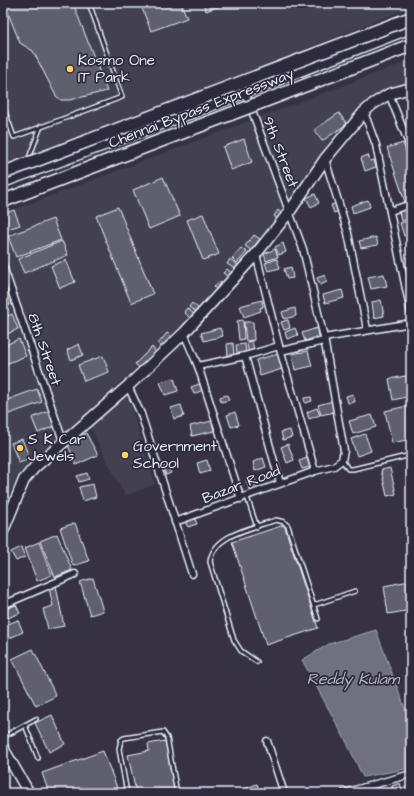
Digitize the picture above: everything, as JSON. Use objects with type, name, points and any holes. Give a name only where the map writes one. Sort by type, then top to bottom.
[{"type":"highway","name":"Chennai Bypass Expressway","points":[[3,173],[411,18]]},
{"type":"highway","name":"Chennai Bypass Expressway","points":[[3,201],[411,45]]},
{"type":"main road","points":[[3,182],[245,92],[411,28]]},
{"type":"main road","points":[[3,195],[248,103],[411,39]]},
{"type":"main road","points":[[3,531],[24,480],[42,459],[128,386],[184,333],[256,254],[290,211],[325,159],[364,112],[373,104],[389,94],[411,88]]},
{"type":"main road","points":[[3,748],[29,793]]},
{"type":"street","name":"9th Street","points":[[245,92],[303,249],[324,339],[344,451],[342,460]]},
{"type":"street","points":[[389,94],[411,149]]},
{"type":"street","points":[[364,112],[376,146],[411,312]]},
{"type":"street","points":[[325,159],[348,233],[367,329]]},
{"type":"street","points":[[390,210],[411,204]]},
{"type":"street","points":[[256,254],[280,349],[315,471]]},
{"type":"street","name":"8th Street","points":[[3,266],[63,441]]},
{"type":"street","points":[[198,366],[367,329],[411,322]]},
{"type":"street","points":[[184,333],[198,366],[241,499]]},
{"type":"street","points":[[246,356],[280,483]]},
{"type":"street","points":[[128,386],[141,414],[192,574]]},
{"type":"street","name":"Bazar Road","points":[[175,522],[241,499],[280,483],[334,466],[342,460]]},
{"type":"street","points":[[3,605],[75,574]]},
{"type":"street","points":[[267,742],[284,793]]},
{"type":"street","points":[[344,793],[411,774]]},
{"type":"lane","points":[[3,106],[14,137],[122,96],[89,3]]},
{"type":"lane","points":[[24,174],[41,126]]},
{"type":"lane","points":[[342,460],[348,469],[353,469],[411,455]]},
{"type":"lane","points":[[248,496],[257,527]]},
{"type":"lane","points":[[257,662],[247,657],[234,640],[210,562],[212,554],[226,538],[276,520],[284,522],[288,526],[318,618]]},
{"type":"lane","points":[[314,605],[355,590]]},
{"type":"lane","points":[[3,737],[36,719]]},
{"type":"lane","points":[[25,725],[38,758]]},
{"type":"lane","points":[[127,793],[119,749],[121,740],[163,732],[167,738],[178,793]]},
{"type":"shaded area","points":[[3,3],[411,3],[411,7],[229,80],[3,164]]},
{"type":"shaded area","points":[[411,60],[411,81],[366,102],[325,152],[266,233],[180,328],[21,473],[3,506],[3,214]]},
{"type":"shaded area","name":"Government School","points":[[127,394],[155,484],[125,496],[90,427]]},
{"type":"water","name":"Reddy Kulam","points":[[376,630],[409,719],[411,768],[363,777],[347,743],[302,660],[329,644]]},
{"type":"building","name":"Kosmo One IT Park","points":[[4,3],[73,3],[107,91],[70,100],[61,100],[56,96],[33,51],[20,43]]},
{"type":"building","points":[[140,3],[181,3],[187,18],[151,31]]},
{"type":"building","points":[[203,3],[228,3],[206,11]]},
{"type":"building","points":[[339,113],[347,124],[322,141],[314,130]]},
{"type":"building","points":[[244,139],[252,162],[231,170],[223,147]]},
{"type":"building","points":[[403,143],[411,166],[411,200],[405,202],[387,148]]},
{"type":"building","points":[[368,155],[370,161],[374,160],[376,167],[365,171],[361,158]]},
{"type":"building","points":[[163,177],[180,216],[149,229],[133,190]]},
{"type":"building","points":[[315,194],[319,203],[311,207],[306,198]]},
{"type":"building","points":[[368,200],[370,207],[353,213],[351,206]]},
{"type":"building","points":[[338,203],[341,210],[334,213],[331,205]]},
{"type":"building","points":[[118,207],[153,294],[131,303],[96,216]]},
{"type":"building","points":[[411,208],[411,218],[401,221],[399,211]]},
{"type":"building","points":[[14,210],[20,225],[5,230],[3,214]]},
{"type":"building","points":[[278,210],[282,214],[277,219],[274,216]]},
{"type":"building","points":[[203,214],[219,254],[203,260],[187,220]]},
{"type":"building","points":[[53,219],[61,240],[16,257],[8,236]]},
{"type":"building","points":[[411,220],[411,234],[404,236],[400,223]]},
{"type":"building","points":[[254,235],[260,239],[251,250],[245,246]]},
{"type":"building","points":[[376,237],[378,245],[361,248],[359,241]]},
{"type":"building","points":[[62,241],[68,255],[24,273],[18,259]]},
{"type":"building","points":[[283,243],[286,252],[279,255],[275,247]]},
{"type":"building","points":[[241,248],[247,252],[237,263],[232,258]]},
{"type":"building","points":[[275,249],[278,257],[266,261],[264,254]]},
{"type":"building","points":[[230,259],[238,265],[235,269],[227,264]]},
{"type":"building","points":[[277,259],[280,268],[268,271],[265,263]]},
{"type":"building","points":[[66,260],[75,282],[60,288],[51,266]]},
{"type":"building","points":[[291,267],[293,278],[287,279],[284,269]]},
{"type":"building","points":[[227,269],[233,274],[229,278],[223,273]]},
{"type":"building","points":[[384,274],[387,286],[371,289],[368,277]]},
{"type":"building","points":[[325,275],[327,282],[320,285],[317,278]]},
{"type":"building","points":[[219,281],[222,284],[217,290],[214,287]]},
{"type":"building","points":[[342,290],[344,298],[325,303],[323,295]]},
{"type":"building","points":[[5,293],[10,305],[3,308],[3,294]]},
{"type":"building","points":[[262,300],[263,307],[260,308],[261,311],[244,317],[240,306]]},
{"type":"building","points":[[381,300],[384,316],[374,318],[372,302]]},
{"type":"building","points":[[192,303],[199,309],[196,312],[189,307]]},
{"type":"building","points":[[187,308],[194,314],[190,318],[184,312]]},
{"type":"building","points":[[295,308],[296,316],[284,319],[282,312]]},
{"type":"building","points":[[12,314],[18,329],[3,336],[3,318]]},
{"type":"building","points":[[243,320],[244,339],[239,340],[237,321]]},
{"type":"building","points":[[288,320],[290,328],[284,330],[281,322]]},
{"type":"building","points":[[244,322],[253,322],[254,340],[246,341]]},
{"type":"building","points":[[220,328],[223,336],[204,341],[201,333]]},
{"type":"building","points":[[295,328],[298,335],[287,339],[285,332]]},
{"type":"building","points":[[317,328],[319,336],[305,341],[302,333]]},
{"type":"building","points":[[167,333],[172,337],[163,348],[158,344]]},
{"type":"building","points":[[19,339],[26,356],[3,365],[3,346]]},
{"type":"building","points":[[252,341],[254,350],[248,351],[247,342]]},
{"type":"building","points":[[233,343],[234,355],[228,356],[227,344]]},
{"type":"building","points":[[79,344],[83,355],[71,360],[67,350]]},
{"type":"building","points":[[245,344],[246,354],[237,354],[236,345]]},
{"type":"building","points":[[152,347],[156,352],[140,368],[135,364]]},
{"type":"building","points":[[308,351],[312,366],[295,370],[292,354]]},
{"type":"building","points":[[278,354],[282,369],[260,376],[256,360]]},
{"type":"building","points":[[103,356],[109,372],[84,381],[78,365]]},
{"type":"building","points":[[411,375],[411,396],[393,400],[389,379]]},
{"type":"building","points":[[174,378],[178,391],[165,395],[160,382]]},
{"type":"building","points":[[202,383],[205,389],[194,394],[191,387]]},
{"type":"building","points":[[37,389],[42,402],[9,414],[4,401]]},
{"type":"building","points":[[353,394],[355,402],[348,403],[346,396]]},
{"type":"building","points":[[227,395],[229,400],[221,402],[220,397]]},
{"type":"building","points":[[311,397],[312,401],[305,403],[304,398]]},
{"type":"building","points":[[333,401],[335,412],[321,415],[318,405]]},
{"type":"building","points":[[181,405],[184,416],[174,419],[171,408]]},
{"type":"building","points":[[407,406],[411,424],[411,439],[392,443],[385,411]]},
{"type":"building","points":[[317,408],[320,415],[309,419],[307,412]]},
{"type":"building","points":[[51,410],[57,425],[38,433],[32,418]]},
{"type":"building","points":[[235,412],[239,425],[231,427],[227,415]]},
{"type":"building","points":[[372,415],[376,427],[353,434],[349,421]]},
{"type":"building","points":[[212,421],[214,431],[192,436],[190,426]]},
{"type":"building","points":[[290,430],[292,437],[283,440],[281,432]]},
{"type":"building","points":[[86,433],[98,455],[76,465],[68,445]]},
{"type":"building","points":[[365,434],[371,451],[357,456],[351,439]]},
{"type":"building","name":"S K Car Jewels","points":[[22,439],[30,459],[19,463],[11,443]]},
{"type":"building","points":[[288,444],[294,460],[287,463],[281,447]]},
{"type":"building","points":[[263,458],[266,467],[255,471],[253,462]]},
{"type":"building","points":[[307,458],[310,467],[302,469],[299,461]]},
{"type":"building","points":[[207,460],[210,471],[200,474],[197,463]]},
{"type":"building","points":[[167,465],[171,473],[166,475],[163,467]]},
{"type":"building","points":[[390,468],[396,494],[387,496],[381,470]]},
{"type":"building","points":[[87,473],[89,479],[79,482],[77,476]]},
{"type":"building","points":[[254,477],[257,486],[249,489],[246,480]]},
{"type":"building","points":[[93,484],[96,497],[83,501],[79,487]]},
{"type":"building","points":[[194,516],[197,524],[188,527],[184,520]]},
{"type":"building","points":[[75,523],[89,561],[73,566],[60,528]]},
{"type":"building","points":[[284,525],[318,628],[266,645],[232,542]]},
{"type":"building","points":[[57,534],[72,570],[55,577],[40,541]]},
{"type":"building","points":[[39,542],[52,575],[37,581],[25,548]]},
{"type":"building","points":[[21,547],[25,557],[16,561],[11,552]]},
{"type":"building","points":[[93,578],[103,611],[90,615],[80,582]]},
{"type":"building","points":[[409,581],[411,610],[388,614],[384,586]]},
{"type":"building","points":[[56,586],[64,626],[48,629],[43,609],[53,606],[49,588]]},
{"type":"building","points":[[16,605],[20,613],[3,620],[3,610]]},
{"type":"building","points":[[18,620],[23,632],[3,641],[3,626]]},
{"type":"building","points":[[33,649],[56,696],[36,706],[12,659]]},
{"type":"building","points":[[52,715],[65,744],[49,752],[35,723]]},
{"type":"building","points":[[165,741],[176,792],[136,793],[128,755],[149,751],[148,744]]},
{"type":"building","points":[[103,751],[119,793],[49,793],[42,773]]},
{"type":"building","points":[[400,783],[403,793],[394,793],[392,786]]},
{"type":"building","points":[[257,784],[260,793],[240,793],[239,791]]},
{"type":"building","points":[[391,788],[393,793],[382,792]]},
{"type":"place","name":"Kosmo One IT Park","points":[[70,69]]},
{"type":"place","name":"S K Car Jewels","points":[[20,448]]},
{"type":"place","name":"Government School","points":[[125,455]]}]
